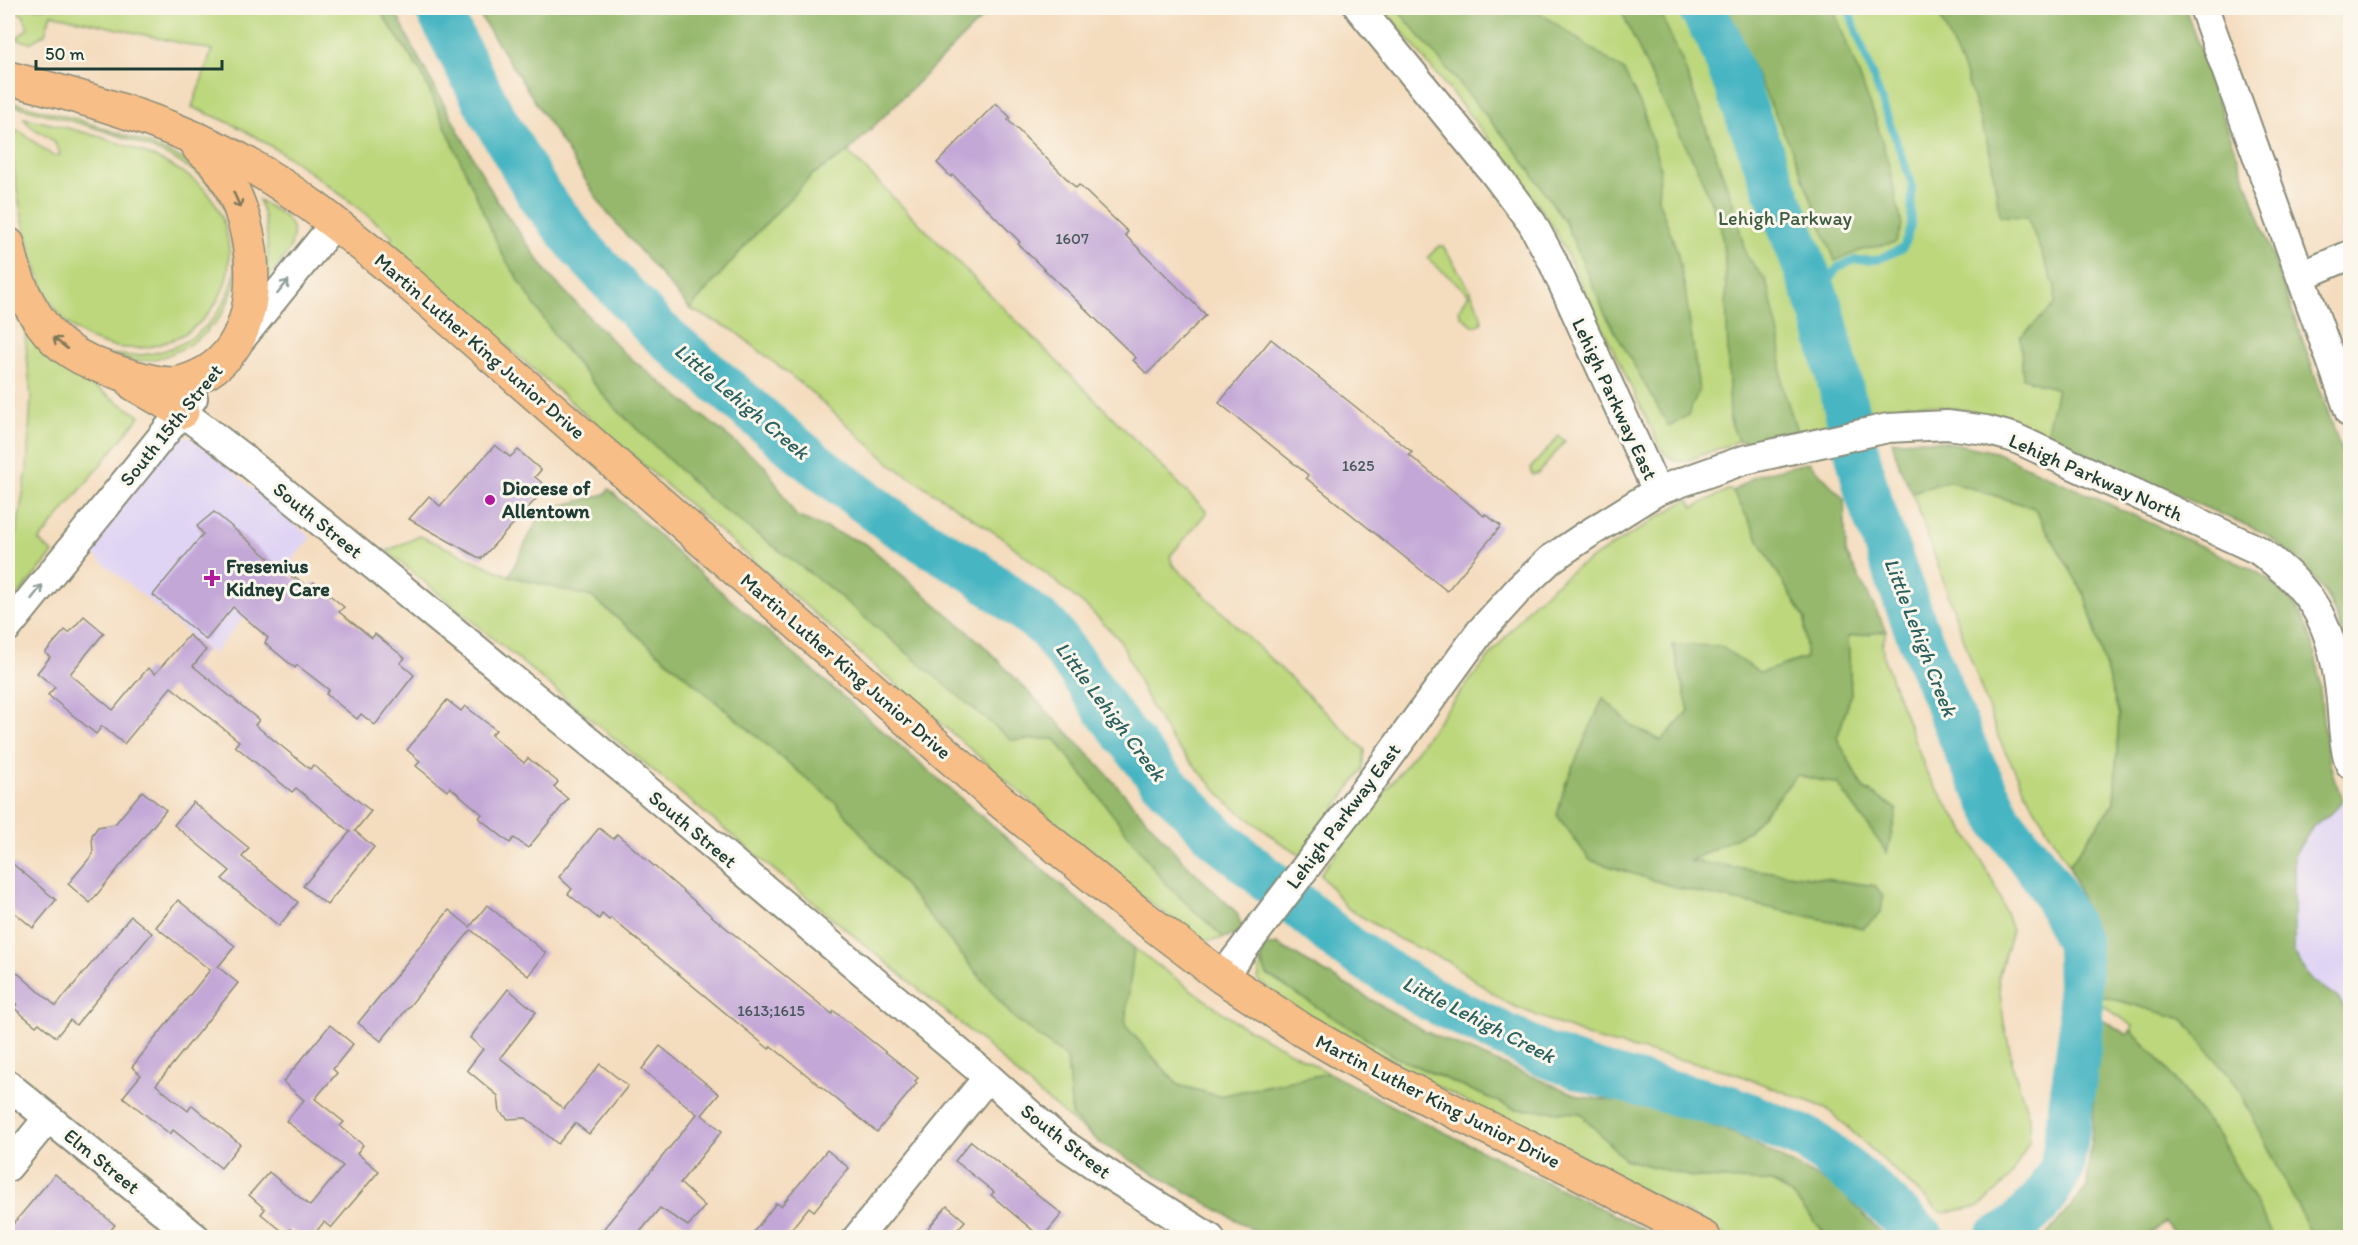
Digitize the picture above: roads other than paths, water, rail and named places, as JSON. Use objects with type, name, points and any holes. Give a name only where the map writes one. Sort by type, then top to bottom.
[{"type":"main road","name":"Martin Luther King Junior Drive","points":[[8,78],[52,89],[171,128],[225,152],[281,185],[335,223],[414,287],[999,800],[1139,914],[1222,977],[1304,1031],[1390,1080],[1704,1238]]},
{"type":"main road","points":[[8,244],[10,258],[29,307],[51,335],[76,355],[111,370],[148,381],[173,384],[193,380],[212,368],[233,349],[245,320],[253,270],[242,211],[231,184],[207,154],[171,128]]},
{"type":"main road","points":[[111,370],[182,412]]},
{"type":"street","name":"Lehigh Parkway East","points":[[1222,977],[1342,820],[1480,632],[1520,588],[1560,553],[1657,491],[1552,260],[1532,223],[1495,174],[1359,8]]},
{"type":"street","points":[[2204,8],[2350,413]]},
{"type":"street","name":"South 15th Street","points":[[8,627],[335,223]]},
{"type":"street","points":[[2301,276],[2350,255]]},
{"type":"street","name":"South Street","points":[[182,412],[503,671],[988,1077],[1062,1143],[1210,1238]]},
{"type":"street","name":"Lehigh Parkway North","points":[[1657,491],[1744,460],[1888,428],[1947,425],[1986,430],[2015,438],[2258,550],[2281,566],[2304,590],[2320,614],[2333,645],[2350,764]]},
{"type":"street","points":[[857,1238],[988,1077]]},
{"type":"street","name":"Elm Street","points":[[8,1085],[196,1238]]},
{"type":"street","points":[[8,1167],[48,1118]]},
{"type":"waterway","name":"Little Lehigh Creek","points":[[437,8],[491,113],[540,196],[582,249],[655,328],[805,456],[895,524],[974,571],[1048,628],[1106,710],[1156,774],[1217,837],[1346,946],[1427,997],[1545,1055],[1596,1073],[1732,1108],[1809,1140],[1870,1188],[1923,1238]]},
{"type":"waterway","name":"Little Lehigh Creek","points":[[1700,8],[1718,37],[1822,312],[1868,496],[1915,626],[1968,755],[2001,821],[2048,882],[2078,942],[2081,1030],[2062,1168],[2041,1202],[2012,1230],[1997,1238]]},
{"type":"waterway","points":[[1822,312],[1827,284],[1838,267],[1855,260],[1877,260],[1903,248],[1911,226],[1912,184],[1848,8]]},
{"type":"place","name":"Diocese of Allentown","points":[[490,500]]},
{"type":"place","name":"Fresenius Kidney Care","points":[[212,578]]},
{"type":"park label","name":"Lehigh Parkway","points":[[1785,218]]}]
